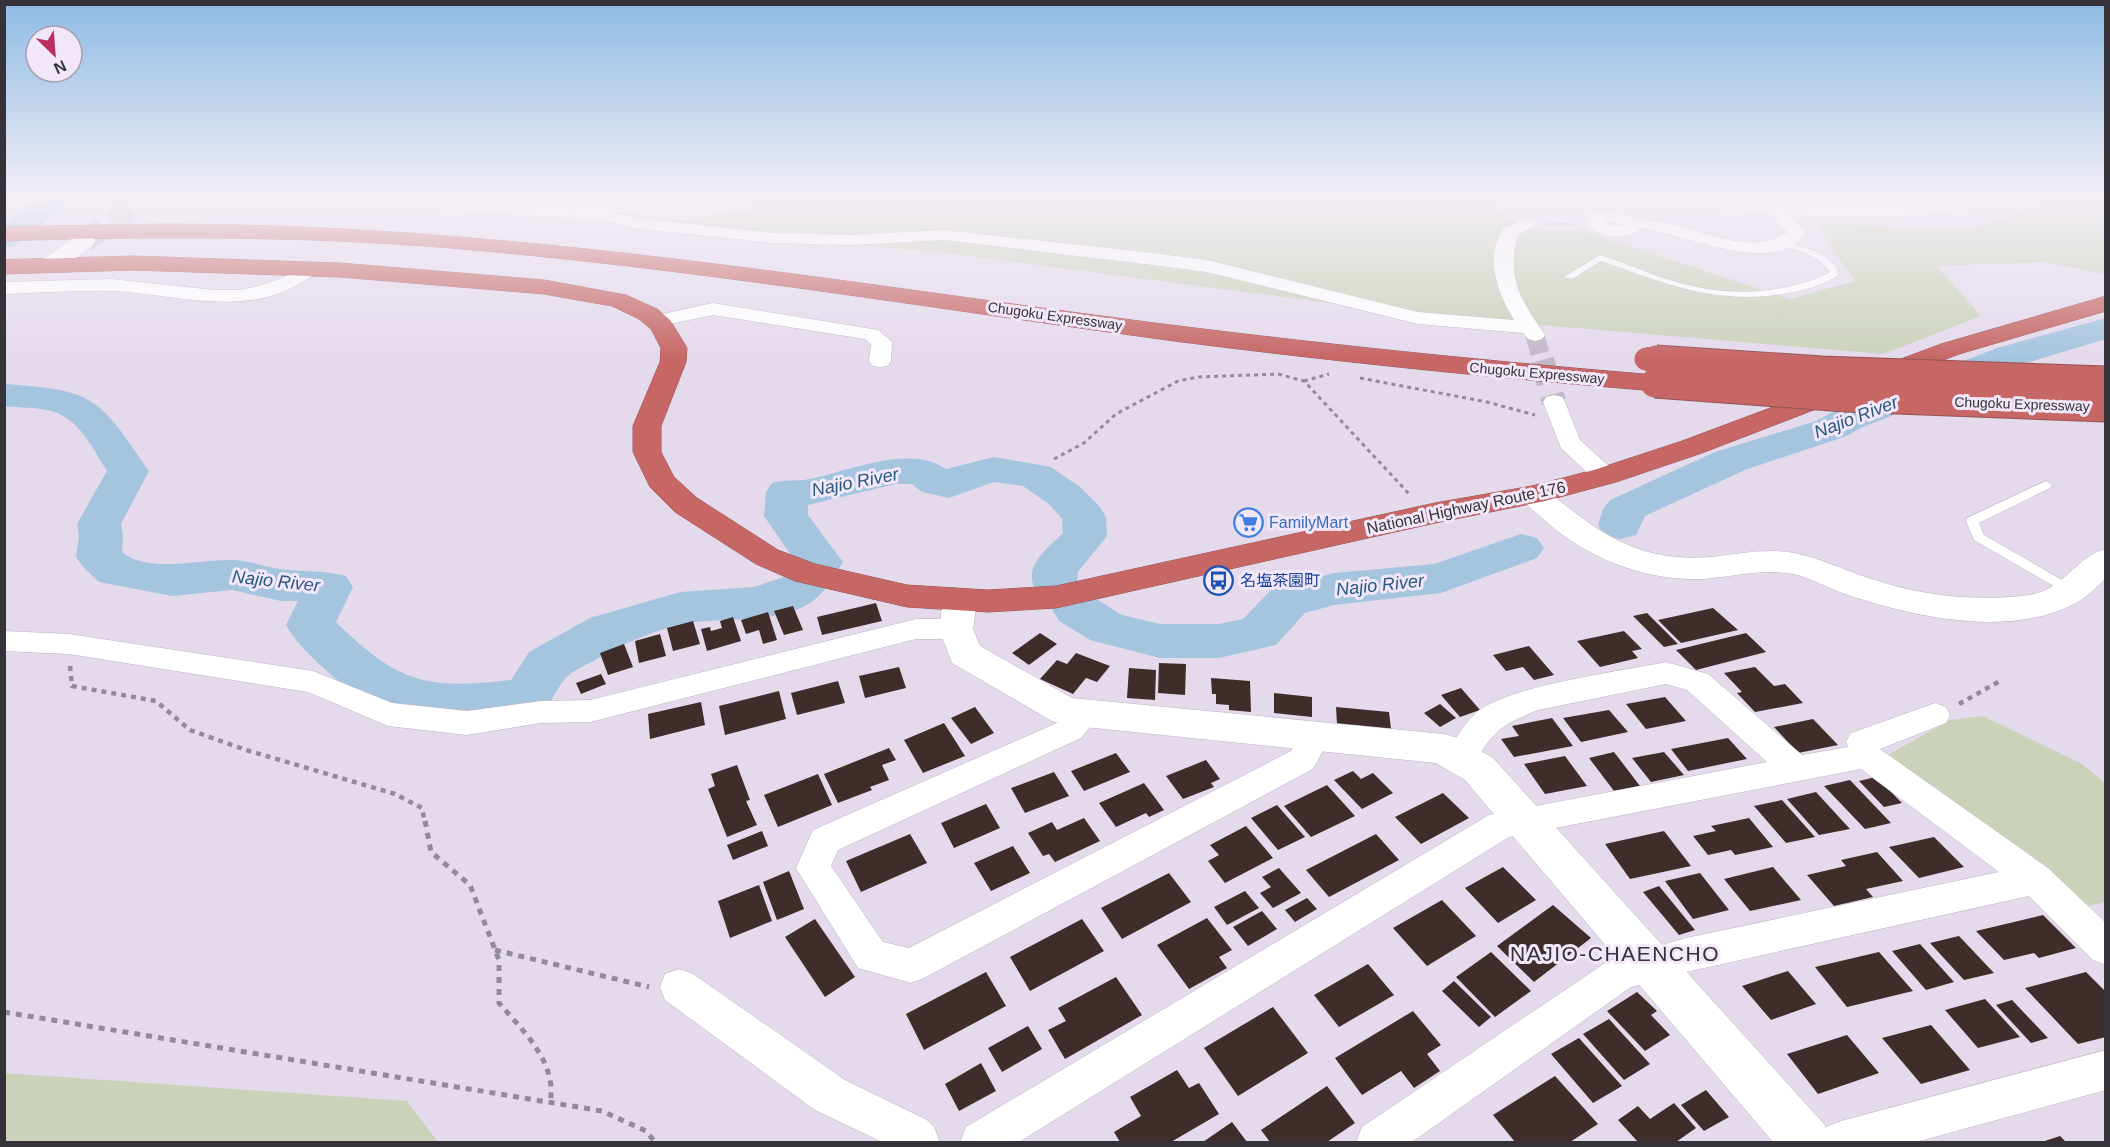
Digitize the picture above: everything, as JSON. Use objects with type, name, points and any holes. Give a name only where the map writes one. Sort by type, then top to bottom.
[{"type":"highway","name":"Chugoku Expressway","points":[[549,252],[645,262],[1349,354],[1503,371],[1641,367],[2106,381]]},
{"type":"highway","name":"Chugoku Expressway","points":[[710,252],[1184,314],[1536,338]]},
{"type":"highway","name":"National Highway Route 176","points":[[4,267],[144,263],[311,268],[544,286],[618,300],[634,306],[661,325],[674,348],[673,362],[647,426],[647,452],[661,481],[687,506],[747,546],[799,570],[832,580],[907,596],[958,615],[1021,601],[1056,597],[1428,515],[1534,495],[1605,476],[1760,424],[1950,349],[2106,303]]},
{"type":"highway","name":"Chugoku Expressway","points":[[1641,367],[1845,397],[2106,407]]},
{"type":"street","points":[[50,265],[69,252]]},
{"type":"street","points":[[1086,252],[1207,266],[1418,318],[1536,338]]},
{"type":"street","points":[[1504,252],[1503,280],[1509,297],[1536,338]]},
{"type":"street","points":[[4,288],[112,285],[240,297],[276,289],[297,279],[311,268]]},
{"type":"street","points":[[656,321],[713,309],[871,334],[882,342],[880,361]]},
{"type":"street","points":[[1558,412],[1569,443],[1605,476]]},
{"type":"street","points":[[1534,495],[1585,537],[1600,546],[1638,559],[1669,566],[1700,568],[1770,561],[1796,564],[1894,598],[1928,605],[1967,609],[2006,609],[2056,599],[2071,591],[2106,560]]},
{"type":"street","points":[[4,641],[69,644],[313,682],[388,714],[467,723],[541,712],[590,711],[916,629],[958,615],[965,654],[1065,711],[1444,749],[1479,769],[1806,1143]]},
{"type":"street","points":[[1461,759],[1473,738],[1488,720],[1510,709],[1532,700],[1666,673],[1697,682],[1796,769]]},
{"type":"street","points":[[1086,713],[1070,730],[825,840],[813,868],[871,956],[911,966],[1302,760],[1315,736]]},
{"type":"street","points":[[1935,715],[1862,742],[1866,756],[2036,879],[2106,948]]},
{"type":"street","points":[[981,1143],[1501,825],[1866,756]]},
{"type":"street","points":[[1377,1143],[1621,973],[1686,955],[2036,879]]},
{"type":"street","points":[[679,987],[830,1095],[912,1135],[919,1143]]},
{"type":"street","points":[[1841,1143],[2106,1070]]},
{"type":"lane","points":[[1569,277],[1600,258],[1691,289],[1737,294],[1778,292],[1823,280],[1833,275],[1834,270],[1829,263],[1814,252]]},
{"type":"lane","points":[[2046,485],[1972,520],[1979,537],[2071,591]]},
{"type":"path","points":[[1054,459],[1084,443],[1116,414],[1178,381],[1198,377],[1278,374],[1304,381],[1428,515]]},
{"type":"path","points":[[1304,381],[1315,376],[1334,374]]},
{"type":"path","points":[[1358,378],[1487,402],[1558,412]]},
{"type":"path","points":[[69,644],[72,686],[156,701],[190,729],[246,750],[395,794],[422,808],[431,852],[470,885],[499,960],[499,1002],[537,1046],[553,1088],[550,1103]]},
{"type":"path","points":[[1935,715],[2000,681]]},
{"type":"path","points":[[495,950],[667,991],[679,987]]},
{"type":"path","points":[[4,1012],[602,1111],[646,1131],[655,1143]]},
{"type":"green space","points":[[929,252],[1646,252],[1790,299],[1855,281],[1834,252],[2106,252],[2106,274],[2045,262],[1937,266],[1981,316],[1883,354],[1414,314]]},
{"type":"green space","points":[[1983,716],[2082,764],[2105,783],[2105,902],[2085,907],[1886,756],[1950,720]]},
{"type":"green space","points":[[4,1073],[407,1101],[438,1142],[5,1142]]},
{"type":"building","points":[[876,603],[882,621],[822,635],[817,617]]},
{"type":"building","points":[[793,606],[803,630],[784,635],[774,611]]},
{"type":"building","points":[[1713,608],[1738,630],[1681,643],[1658,620]]},
{"type":"building","points":[[768,612],[777,640],[763,644],[759,630],[746,634],[741,620]]},
{"type":"building","points":[[1647,613],[1678,644],[1664,647],[1633,616]]},
{"type":"building","points":[[733,617],[741,641],[707,651],[701,629],[710,627],[711,631],[722,628],[720,621]]},
{"type":"building","points":[[693,621],[700,644],[673,651],[667,628]]},
{"type":"building","points":[[1624,631],[1642,649],[1632,651],[1638,658],[1600,667],[1577,641]]},
{"type":"building","points":[[1040,633],[1057,644],[1029,665],[1012,653]]},
{"type":"building","points":[[1746,633],[1766,652],[1696,670],[1676,650]]},
{"type":"building","points":[[660,634],[666,656],[639,663],[635,641]]},
{"type":"building","points":[[624,644],[633,667],[608,675],[600,653]]},
{"type":"building","points":[[1529,646],[1554,675],[1534,680],[1523,667],[1506,671],[1493,655]]},
{"type":"building","points":[[1076,653],[1110,666],[1097,682],[1086,678],[1073,694],[1040,679],[1057,660],[1067,664]]},
{"type":"building","points":[[1159,663],[1186,664],[1185,695],[1158,693]]},
{"type":"building","points":[[899,667],[906,688],[865,698],[859,676]]},
{"type":"building","points":[[1755,667],[1774,686],[1785,684],[1803,703],[1755,712],[1737,693],[1742,692],[1724,673]]},
{"type":"building","points":[[1129,668],[1156,670],[1155,700],[1127,698]]},
{"type":"building","points":[[601,674],[606,684],[581,694],[576,683]]},
{"type":"building","points":[[1211,678],[1250,681],[1251,712],[1229,710],[1229,705],[1216,704],[1216,694],[1212,694]]},
{"type":"building","points":[[838,681],[845,703],[797,715],[791,693]]},
{"type":"building","points":[[1461,688],[1480,710],[1460,717],[1441,695]]},
{"type":"building","points":[[779,691],[786,719],[725,735],[719,706]]},
{"type":"building","points":[[1274,693],[1312,697],[1312,717],[1274,713]]},
{"type":"building","points":[[1665,697],[1686,721],[1646,729],[1626,704]]},
{"type":"building","points":[[701,702],[705,725],[650,739],[648,714]]},
{"type":"building","points":[[1440,704],[1456,718],[1440,727],[1424,713]]},
{"type":"building","points":[[975,707],[994,733],[971,744],[951,718]]},
{"type":"building","points":[[1336,707],[1389,712],[1391,729],[1337,724]]},
{"type":"building","points":[[1609,710],[1628,732],[1581,742],[1563,718]]},
{"type":"building","points":[[1552,718],[1573,746],[1514,757],[1501,739],[1519,736],[1512,726]]},
{"type":"building","points":[[1813,719],[1838,745],[1798,753],[1774,727]]},
{"type":"building","points":[[944,723],[965,756],[923,773],[904,740]]},
{"type":"building","points":[[1728,738],[1747,759],[1688,771],[1671,749]]},
{"type":"building","points":[[889,748],[896,760],[882,765],[889,780],[870,787],[872,790],[838,803],[824,774]]},
{"type":"building","points":[[1614,752],[1640,786],[1614,791],[1589,758]]},
{"type":"building","points":[[1664,752],[1684,775],[1651,782],[1632,758]]},
{"type":"building","points":[[1116,753],[1130,772],[1084,791],[1071,771]]},
{"type":"building","points":[[1565,756],[1587,786],[1545,794],[1524,764]]},
{"type":"building","points":[[1206,760],[1220,779],[1211,783],[1214,787],[1183,799],[1166,776]]},
{"type":"building","points":[[737,765],[750,800],[746,801],[757,825],[727,837],[708,789],[715,786],[711,774]]},
{"type":"building","points":[[1353,771],[1361,779],[1373,773],[1393,793],[1362,809],[1334,780]]},
{"type":"building","points":[[1054,772],[1069,796],[1025,813],[1011,788]]},
{"type":"building","points":[[818,774],[832,805],[778,827],[764,795]]},
{"type":"building","points":[[1876,777],[1902,803],[1884,807],[1859,781]]},
{"type":"building","points":[[1850,780],[1891,823],[1865,829],[1824,786]]},
{"type":"building","points":[[1144,783],[1164,810],[1149,817],[1146,813],[1116,827],[1099,803]]},
{"type":"building","points":[[1327,785],[1355,816],[1311,837],[1284,806]]},
{"type":"building","points":[[1816,792],[1850,829],[1819,835],[1787,799]]},
{"type":"building","points":[[1443,793],[1469,818],[1421,844],[1395,817]]},
{"type":"building","points":[[1782,800],[1815,837],[1786,843],[1754,806]]},
{"type":"building","points":[[986,804],[1000,828],[954,848],[941,823]]},
{"type":"building","points":[[1277,805],[1305,837],[1278,850],[1251,818]]},
{"type":"building","points":[[1084,818],[1100,841],[1055,862],[1049,854],[1043,856],[1028,833],[1052,822],[1057,830]]},
{"type":"building","points":[[1749,818],[1773,847],[1735,855],[1731,850],[1708,855],[1693,836],[1716,831],[1711,826]]},
{"type":"building","points":[[1246,826],[1273,858],[1225,883],[1208,861],[1219,855],[1210,845]]},
{"type":"building","points":[[762,831],[768,846],[733,860],[727,845]]},
{"type":"building","points":[[1664,831],[1691,866],[1630,879],[1605,844]]},
{"type":"building","points":[[910,834],[927,863],[861,892],[846,861]]},
{"type":"building","points":[[1376,834],[1399,860],[1329,897],[1306,870]]},
{"type":"building","points":[[1934,837],[1964,867],[1919,878],[1889,847]]},
{"type":"building","points":[[1013,846],[1030,873],[991,891],[974,863]]},
{"type":"building","points":[[1877,852],[1903,881],[1866,889],[1873,897],[1834,906],[1807,875],[1846,866],[1841,860]]},
{"type":"building","points":[[1503,867],[1536,900],[1498,923],[1465,888]]},
{"type":"building","points":[[1773,867],[1801,900],[1750,911],[1724,879]]},
{"type":"building","points":[[1279,868],[1301,893],[1273,908],[1260,893],[1271,887],[1262,877]]},
{"type":"building","points":[[789,871],[804,909],[777,920],[763,882]]},
{"type":"building","points":[[1169,873],[1191,902],[1122,939],[1101,908]]},
{"type":"building","points":[[1700,873],[1729,910],[1693,919],[1665,881]]},
{"type":"building","points":[[759,885],[772,921],[730,938],[718,901]]},
{"type":"building","points":[[1659,886],[1695,930],[1679,935],[1643,892]]},
{"type":"building","points":[[1245,891],[1259,908],[1227,925],[1214,907]]},
{"type":"building","points":[[1307,898],[1317,909],[1295,922],[1285,910]]},
{"type":"building","points":[[1442,900],[1476,936],[1427,966],[1393,928]]},
{"type":"building","points":[[1553,905],[1591,938],[1534,982],[1497,946]]},
{"type":"building","points":[[1262,911],[1277,929],[1248,946],[1233,927]]},
{"type":"building","points":[[2043,915],[2076,948],[2039,958],[2034,953],[2004,960],[1976,931]]},
{"type":"building","points":[[1207,918],[1232,950],[1219,957],[1227,968],[1189,989],[1157,945]]},
{"type":"building","points":[[815,919],[855,977],[825,997],[785,937]]},
{"type":"building","points":[[1082,919],[1104,951],[1030,991],[1010,957]]},
{"type":"building","points":[[1959,936],[1994,973],[1964,980],[1930,943]]},
{"type":"building","points":[[1920,944],[1954,982],[1926,990],[1892,951]]},
{"type":"building","points":[[1491,952],[1531,991],[1495,1017],[1456,977]]},
{"type":"building","points":[[1879,952],[1913,991],[1847,1007],[1815,967]]},
{"type":"building","points":[[1368,964],[1394,995],[1339,1027],[1314,995]]},
{"type":"building","points":[[1788,971],[1816,1004],[1771,1020],[1742,986]]},
{"type":"building","points":[[986,972],[1006,1006],[924,1050],[906,1014]]},
{"type":"building","points":[[2086,972],[2106,992],[2106,1037],[2078,1044],[2025,988]]},
{"type":"building","points":[[1116,977],[1142,1015],[1065,1059],[1048,1030],[1066,1021],[1058,1008]]},
{"type":"building","points":[[1454,981],[1491,1017],[1479,1027],[1442,991]]},
{"type":"building","points":[[1637,992],[1657,1011],[1651,1015],[1670,1035],[1645,1051],[1607,1011]]},
{"type":"building","points":[[1985,999],[2020,1037],[1978,1048],[1945,1010]]},
{"type":"building","points":[[2012,1000],[2048,1038],[2031,1043],[1996,1005]]},
{"type":"building","points":[[1273,1007],[1308,1053],[1238,1096],[1204,1048]]},
{"type":"building","points":[[1413,1011],[1441,1045],[1427,1054],[1440,1071],[1414,1088],[1401,1071],[1362,1095],[1335,1058]]},
{"type":"building","points":[[1609,1019],[1650,1064],[1624,1080],[1583,1034]]},
{"type":"building","points":[[1931,1025],[1970,1070],[1921,1084],[1882,1038]]},
{"type":"building","points":[[1028,1026],[1042,1049],[1002,1072],[988,1048]]},
{"type":"building","points":[[1847,1035],[1879,1073],[1818,1094],[1787,1054]]},
{"type":"building","points":[[1579,1038],[1622,1086],[1593,1103],[1551,1054]]},
{"type":"building","points":[[981,1063],[996,1091],[959,1111],[945,1084]]},
{"type":"building","points":[[1177,1070],[1189,1088],[1199,1083],[1219,1114],[1171,1142],[1120,1142],[1114,1132],[1141,1116],[1130,1097]]},
{"type":"building","points":[[1555,1076],[1598,1124],[1570,1142],[1515,1142],[1493,1115]]},
{"type":"building","points":[[1327,1086],[1355,1123],[1327,1142],[1270,1142],[1261,1130]]},
{"type":"building","points":[[1706,1090],[1729,1117],[1704,1131],[1681,1105]]},
{"type":"building","points":[[1674,1103],[1696,1128],[1676,1142],[1638,1142],[1618,1120],[1638,1106],[1650,1119]]},
{"type":"building","points":[[1232,1122],[1247,1142],[1203,1142]]},
{"type":"building","points":[[2060,1136],[2066,1142],[2042,1142]]},
{"type":"waterway","name":"Najio River","points":[[1620,525],[1625,509],[1730,461],[1830,429],[1849,419],[2010,356],[2106,328]]},
{"type":"waterway","name":"Najio River","points":[[4,395],[49,399],[74,406],[83,411],[98,426],[111,444],[128,471],[99,524],[101,536],[99,557],[115,571],[172,581],[232,575],[281,585],[329,587],[310,625],[339,654],[370,678],[387,688],[424,701],[465,704],[527,698],[547,665],[607,630],[680,608],[754,603],[779,598],[803,586]]},
{"type":"waterway","name":"Najio River","points":[[820,562],[786,516],[787,492],[816,491],[896,471],[912,471],[926,475],[937,483],[949,485],[963,477],[994,469],[1036,476],[1065,496],[1084,517],[1085,536],[1055,569],[1054,582]]},
{"type":"waterway","name":"Najio River","points":[[1076,609],[1107,628],[1160,641],[1219,641],[1259,633],[1288,601],[1334,589],[1441,578],[1521,548]]},
{"type":"tunnel","points":[[1535,335],[1542,361]]},
{"type":"tunnel","points":[[1542,360],[1554,402]]},
{"type":"place","name":"FamilyMart","points":[[1248,522]]},
{"type":"place","name":"名塩茶園町","points":[[1219,580]]},
{"type":"district","name":"NAJIO-CHAENCHO","points":[[1615,954]]}]
